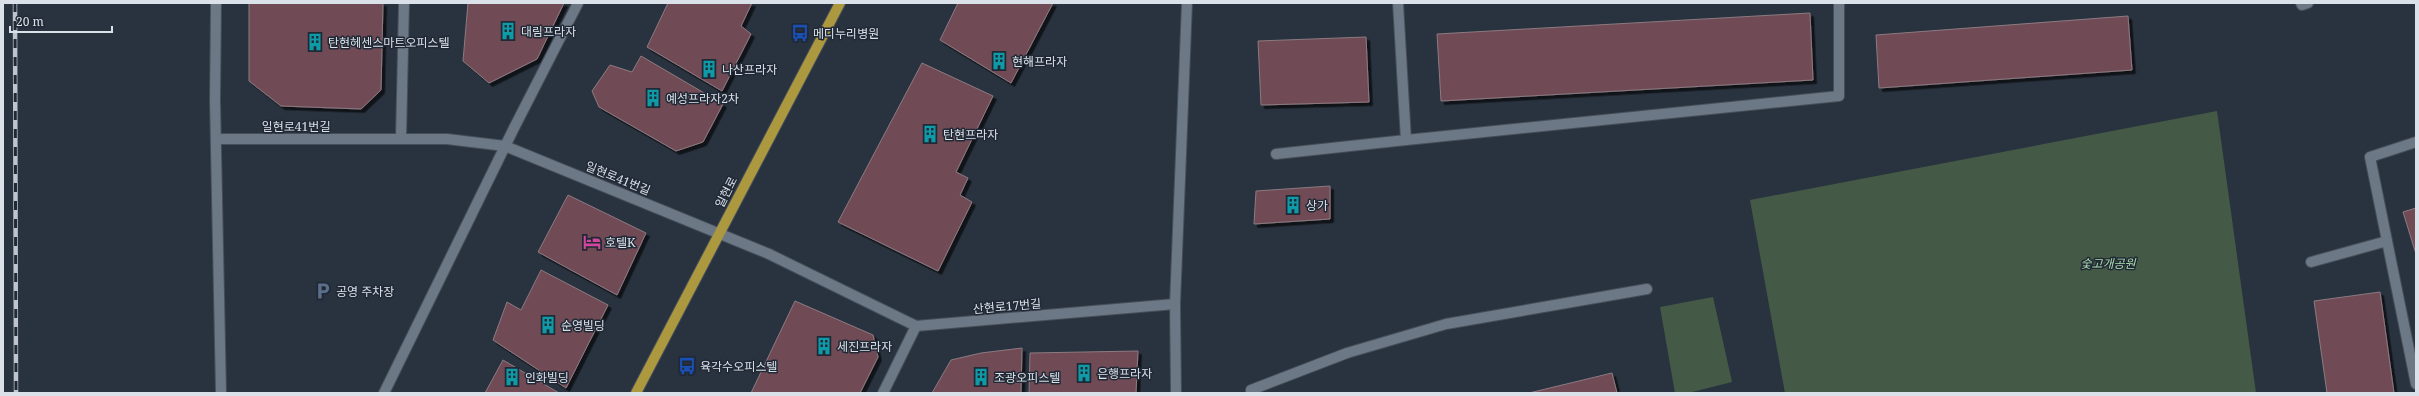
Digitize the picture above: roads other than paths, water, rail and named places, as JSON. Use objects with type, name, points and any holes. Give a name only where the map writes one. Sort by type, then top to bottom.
[{"type":"main road","name":"일현로","points":[[636,393],[840,3]]},
{"type":"street","points":[[216,3],[216,139],[221,393]]},
{"type":"street","points":[[401,138],[404,3]]},
{"type":"street","points":[[384,393],[505,146],[578,3]]},
{"type":"street","points":[[1176,393],[1175,304],[1188,3]]},
{"type":"street","points":[[1398,3],[1406,140]]},
{"type":"street","points":[[1276,154],[1839,96],[1838,3]]},
{"type":"street","points":[[2301,3],[2302,5],[2308,3]]},
{"type":"street","name":"일현로41번길","points":[[216,139],[447,139],[505,146],[769,254],[916,326]]},
{"type":"street","points":[[2416,142],[2370,157],[2387,241],[2412,339],[2416,384]]},
{"type":"street","points":[[2311,262],[2387,241]]},
{"type":"street","points":[[1251,393],[1251,390],[1346,353],[1446,324],[1647,289]]},
{"type":"street","name":"산현로17번길","points":[[916,326],[1175,304]]},
{"type":"street","points":[[883,393],[916,326]]},
{"type":"railway","points":[[15,3],[16,393]]},
{"type":"place","name":"대림프라자","points":[[508,31]]},
{"type":"place","name":"메디누리병원","points":[[800,33]]},
{"type":"place","name":"탄현헤센스마트오피스텔","points":[[315,42]]},
{"type":"place","name":"현해프라자","points":[[999,61]]},
{"type":"place","name":"나산프라자","points":[[709,69]]},
{"type":"place","name":"예성프라자2차","points":[[653,98]]},
{"type":"place","name":"탄현프라자","points":[[930,134]]},
{"type":"place","name":"상가","points":[[1293,205]]},
{"type":"place","name":"호텔K","points":[[592,242]]},
{"type":"place","name":"공영 주차장","points":[[323,291]]},
{"type":"place","name":"순영빌딩","points":[[548,325]]},
{"type":"place","name":"세진프라자","points":[[824,346]]},
{"type":"place","name":"육각수오피스텔","points":[[687,366]]},
{"type":"place","name":"은행프라자","points":[[1084,373]]},
{"type":"place","name":"인화빌딩","points":[[512,377]]},
{"type":"place","name":"조광오피스텔","points":[[981,377]]},
{"type":"park label","name":"숯고개공원","points":[[2108,263]]}]
